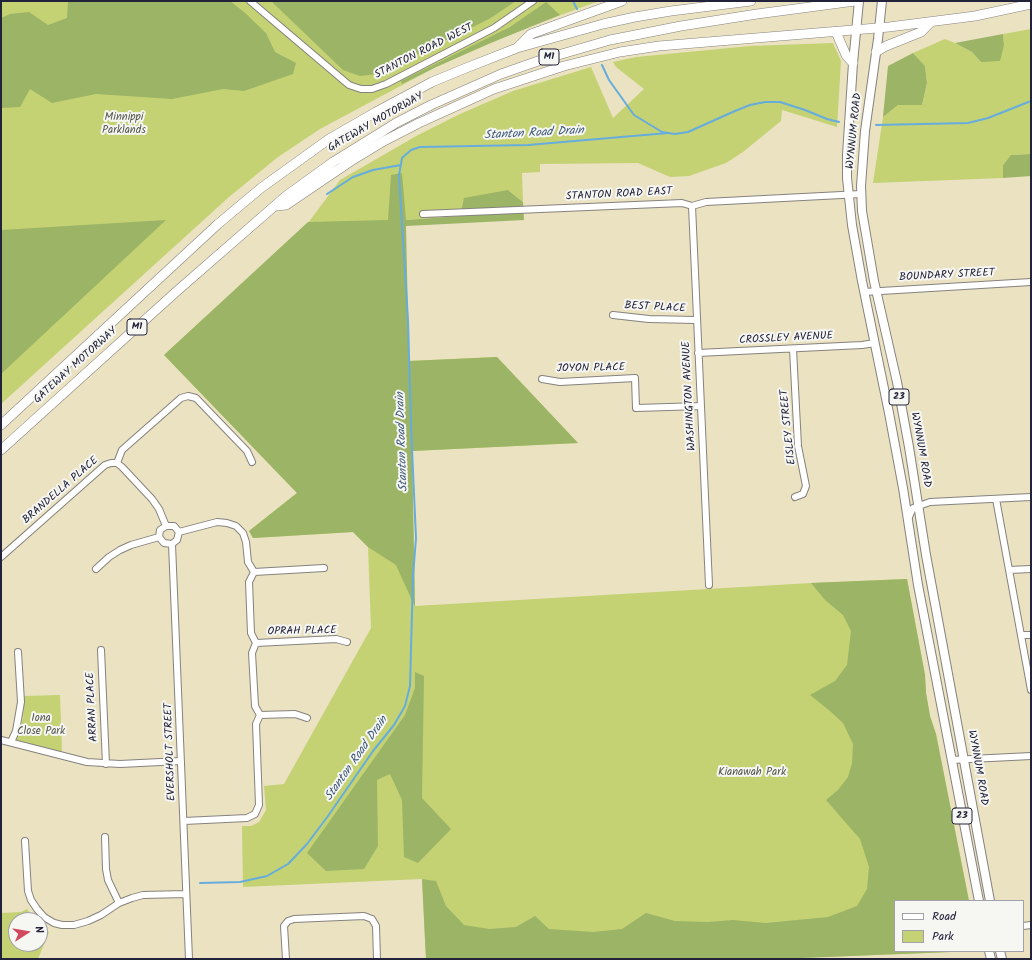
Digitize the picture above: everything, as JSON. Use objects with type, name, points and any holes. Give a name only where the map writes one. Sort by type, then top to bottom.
[{"type":"highway","points":[[517,48],[531,34],[622,1]]},
{"type":"highway","name":"GATEWAY MOTORWAY","points":[[1,425],[218,224],[261,188],[335,136],[402,97],[461,70],[517,48],[603,24],[685,9],[751,1]]},
{"type":"highway","name":"GATEWAY MOTORWAY","points":[[1,450],[177,291],[286,196],[327,166],[390,127],[431,105],[507,72],[541,60],[638,34],[757,14],[855,1]]},
{"type":"highway","points":[[274,207],[286,204],[351,160],[418,123],[494,90],[564,66],[620,52],[659,46],[856,31],[975,16],[1031,4]]},
{"type":"highway","points":[[876,52],[889,44],[921,32],[930,22]]},
{"type":"highway","points":[[836,32],[846,55],[853,62]]},
{"type":"main road","name":"WYNNUM ROAD","points":[[859,1],[853,62],[847,155],[848,195],[856,254],[889,413],[914,562],[979,900]]},
{"type":"main road","name":"WYNNUM ROAD","points":[[882,1],[880,28],[865,131],[861,194],[863,223],[876,290],[897,382],[938,622],[990,900]]},
{"type":"main road","points":[[928,634],[933,632],[938,622]]},
{"type":"street","name":"STANTON ROAD WEST","points":[[250,1],[307,51],[350,85],[361,89],[372,89],[386,84],[494,28],[533,1]]},
{"type":"street","name":"STANTON ROAD EAST","points":[[423,214],[682,203],[692,206],[706,202],[861,194]]},
{"type":"street","name":"WASHINGTON AVENUE","points":[[692,206],[709,585]]},
{"type":"street","name":"BOUNDARY STREET","points":[[864,292],[876,290],[1031,282]]},
{"type":"street","name":"BEST PLACE","points":[[613,315],[656,319],[696,320]]},
{"type":"street","name":"CROSSLEY AVENUE","points":[[698,353],[866,345],[875,343]]},
{"type":"street","name":"EISLEY STREET","points":[[793,349],[798,446],[806,486],[803,494],[795,497]]},
{"type":"street","name":"JOYON PLACE","points":[[542,379],[560,382],[635,378],[636,408],[701,406]]},
{"type":"street","name":"BRANDELLA PLACE","points":[[1,557],[105,466],[111,463],[117,463],[122,450],[181,398],[188,396],[196,398],[247,451],[252,462]]},
{"type":"street","points":[[117,463],[152,499],[159,509],[166,526]]},
{"type":"street","points":[[908,519],[913,508],[935,501],[1031,497]]},
{"type":"street","points":[[996,499],[1031,690]]},
{"type":"street","points":[[179,532],[217,522],[236,526],[243,533],[246,542],[248,562],[254,572]]},
{"type":"street","points":[[166,526],[174,526],[179,532],[178,540],[172,544],[164,543],[159,537],[160,530],[166,526]]},
{"type":"street","points":[[96,569],[109,557],[120,550],[131,545],[159,537]]},
{"type":"street","name":"EVERSHOLT STREET","points":[[172,544],[189,959]]},
{"type":"street","points":[[254,572],[324,568]]},
{"type":"street","points":[[1009,570],[1031,569]]},
{"type":"street","points":[[254,572],[249,582],[251,633],[256,643],[252,653],[254,698],[255,706],[260,715]]},
{"type":"street","points":[[1022,635],[1031,635]]},
{"type":"street","name":"OPRAH PLACE","points":[[256,643],[336,639],[347,642]]},
{"type":"street","name":"ARRAN PLACE","points":[[100,650],[106,764]]},
{"type":"street","points":[[11,742],[16,731],[21,702],[18,652]]},
{"type":"street","points":[[260,715],[295,714],[307,718]]},
{"type":"street","points":[[184,821],[247,818],[255,814],[259,805],[256,724],[260,715]]},
{"type":"street","points":[[1,740],[87,762],[106,764],[181,761]]},
{"type":"street","points":[[951,760],[1031,756]]},
{"type":"street","points":[[105,837],[106,869],[108,880],[119,903]]},
{"type":"street","points":[[26,841],[28,891],[32,900],[44,917],[54,923],[74,925],[88,921],[101,915],[119,903],[143,895],[186,894]]},
{"type":"street","points":[[286,959],[284,926],[288,921],[294,919],[364,916],[372,919],[376,926],[378,959]]},
{"type":"green space","name":"Minnippi Parklands","points":[[1,1],[599,1],[528,27],[436,67],[320,129],[278,157],[229,197],[1,404]]},
{"type":"green space","points":[[68,1],[230,1],[266,33],[275,52],[296,63],[293,74],[244,91],[223,89],[172,99],[96,94],[52,103],[30,89],[20,107],[1,108],[1,18],[10,14],[29,12],[48,25],[67,18]]},
{"type":"green space","points":[[271,1],[516,1],[489,19],[377,74],[360,76],[343,70]]},
{"type":"green space","points":[[546,2],[560,15],[488,44],[402,84],[401,81],[510,27]]},
{"type":"green space","points":[[1031,29],[1031,154],[1011,155],[1003,165],[1003,178],[873,183],[883,117],[898,105],[922,105],[927,83],[925,66],[913,53],[945,39],[972,52],[981,62],[1004,45],[1003,34]]},
{"type":"green space","points":[[1003,34],[1004,45],[1000,61],[981,62],[972,52],[955,43]]},
{"type":"green space","name":"Kianawah Park","points":[[833,43],[841,61],[837,127],[782,110],[781,121],[743,152],[726,163],[689,176],[670,177],[638,163],[540,164],[540,172],[522,173],[523,202],[508,190],[460,216],[405,220],[409,361],[497,357],[578,443],[412,451],[415,606],[811,583],[907,579],[925,675],[930,716],[936,734],[969,900],[894,900],[894,952],[950,952],[776,959],[426,959],[422,879],[243,887],[242,826],[251,826],[259,822],[266,810],[264,786],[284,784],[371,628],[368,547],[353,532],[253,538],[249,531],[297,493],[164,355],[308,223],[340,180],[418,135],[460,114],[513,91],[591,67],[613,118],[644,89],[616,67],[613,62],[636,57],[750,46]]},
{"type":"green space","points":[[913,53],[925,66],[927,83],[922,105],[898,105],[883,117],[888,66]]},
{"type":"green space","points":[[1031,154],[1031,176],[1003,178],[1003,165],[1011,155]]},
{"type":"green space","points":[[402,173],[406,220],[460,216],[464,198],[508,190],[523,202],[524,220],[406,226],[409,361],[497,357],[578,443],[412,451],[415,607],[396,565],[368,547],[353,532],[253,538],[249,531],[297,493],[164,355],[308,222],[388,220],[391,175]]},
{"type":"green space","points":[[166,220],[1,374],[1,230]]},
{"type":"green space","points":[[907,579],[925,675],[930,716],[936,734],[969,900],[894,900],[894,952],[950,952],[776,959],[426,959],[422,879],[436,881],[446,906],[464,925],[489,929],[516,927],[535,916],[549,929],[593,932],[622,929],[646,913],[675,921],[708,922],[733,920],[766,923],[828,917],[857,906],[867,889],[869,867],[860,839],[826,800],[838,790],[848,777],[852,763],[853,744],[843,723],[810,695],[835,681],[847,665],[851,631],[843,615],[825,600],[811,583]]},
{"type":"green space","points":[[415,672],[424,676],[422,798],[451,829],[418,863],[404,857],[402,800],[390,774],[377,780],[378,846],[364,869],[326,871],[307,853],[405,715],[415,688]]},
{"type":"green space","name":"Iona Close Park","points":[[60,695],[62,752],[16,740],[23,718],[24,696]]},
{"type":"green space","points":[[27,909],[29,912],[21,912]]},
{"type":"green space","points":[[1,913],[8,913],[8,952],[41,952],[38,959],[1,959]]},
{"type":"waterway","points":[[573,1],[577,9]]},
{"type":"waterway","name":"Stanton Road Drain","points":[[602,65],[609,80],[634,115],[662,132],[675,134],[688,132],[750,105],[765,102],[780,102],[839,122]]},
{"type":"waterway","name":"Stanton Road Drain","points":[[876,125],[968,123],[988,118],[1031,101]]},
{"type":"waterway","name":"Stanton Road Drain","points":[[200,883],[240,882],[267,876],[288,864],[307,844],[328,816],[373,751],[394,725],[405,706],[410,686],[413,576],[416,538],[408,320],[399,175],[402,158],[411,150],[420,147],[528,145],[668,133]]},
{"type":"waterway","points":[[327,194],[353,177],[373,170],[401,165]]}]
